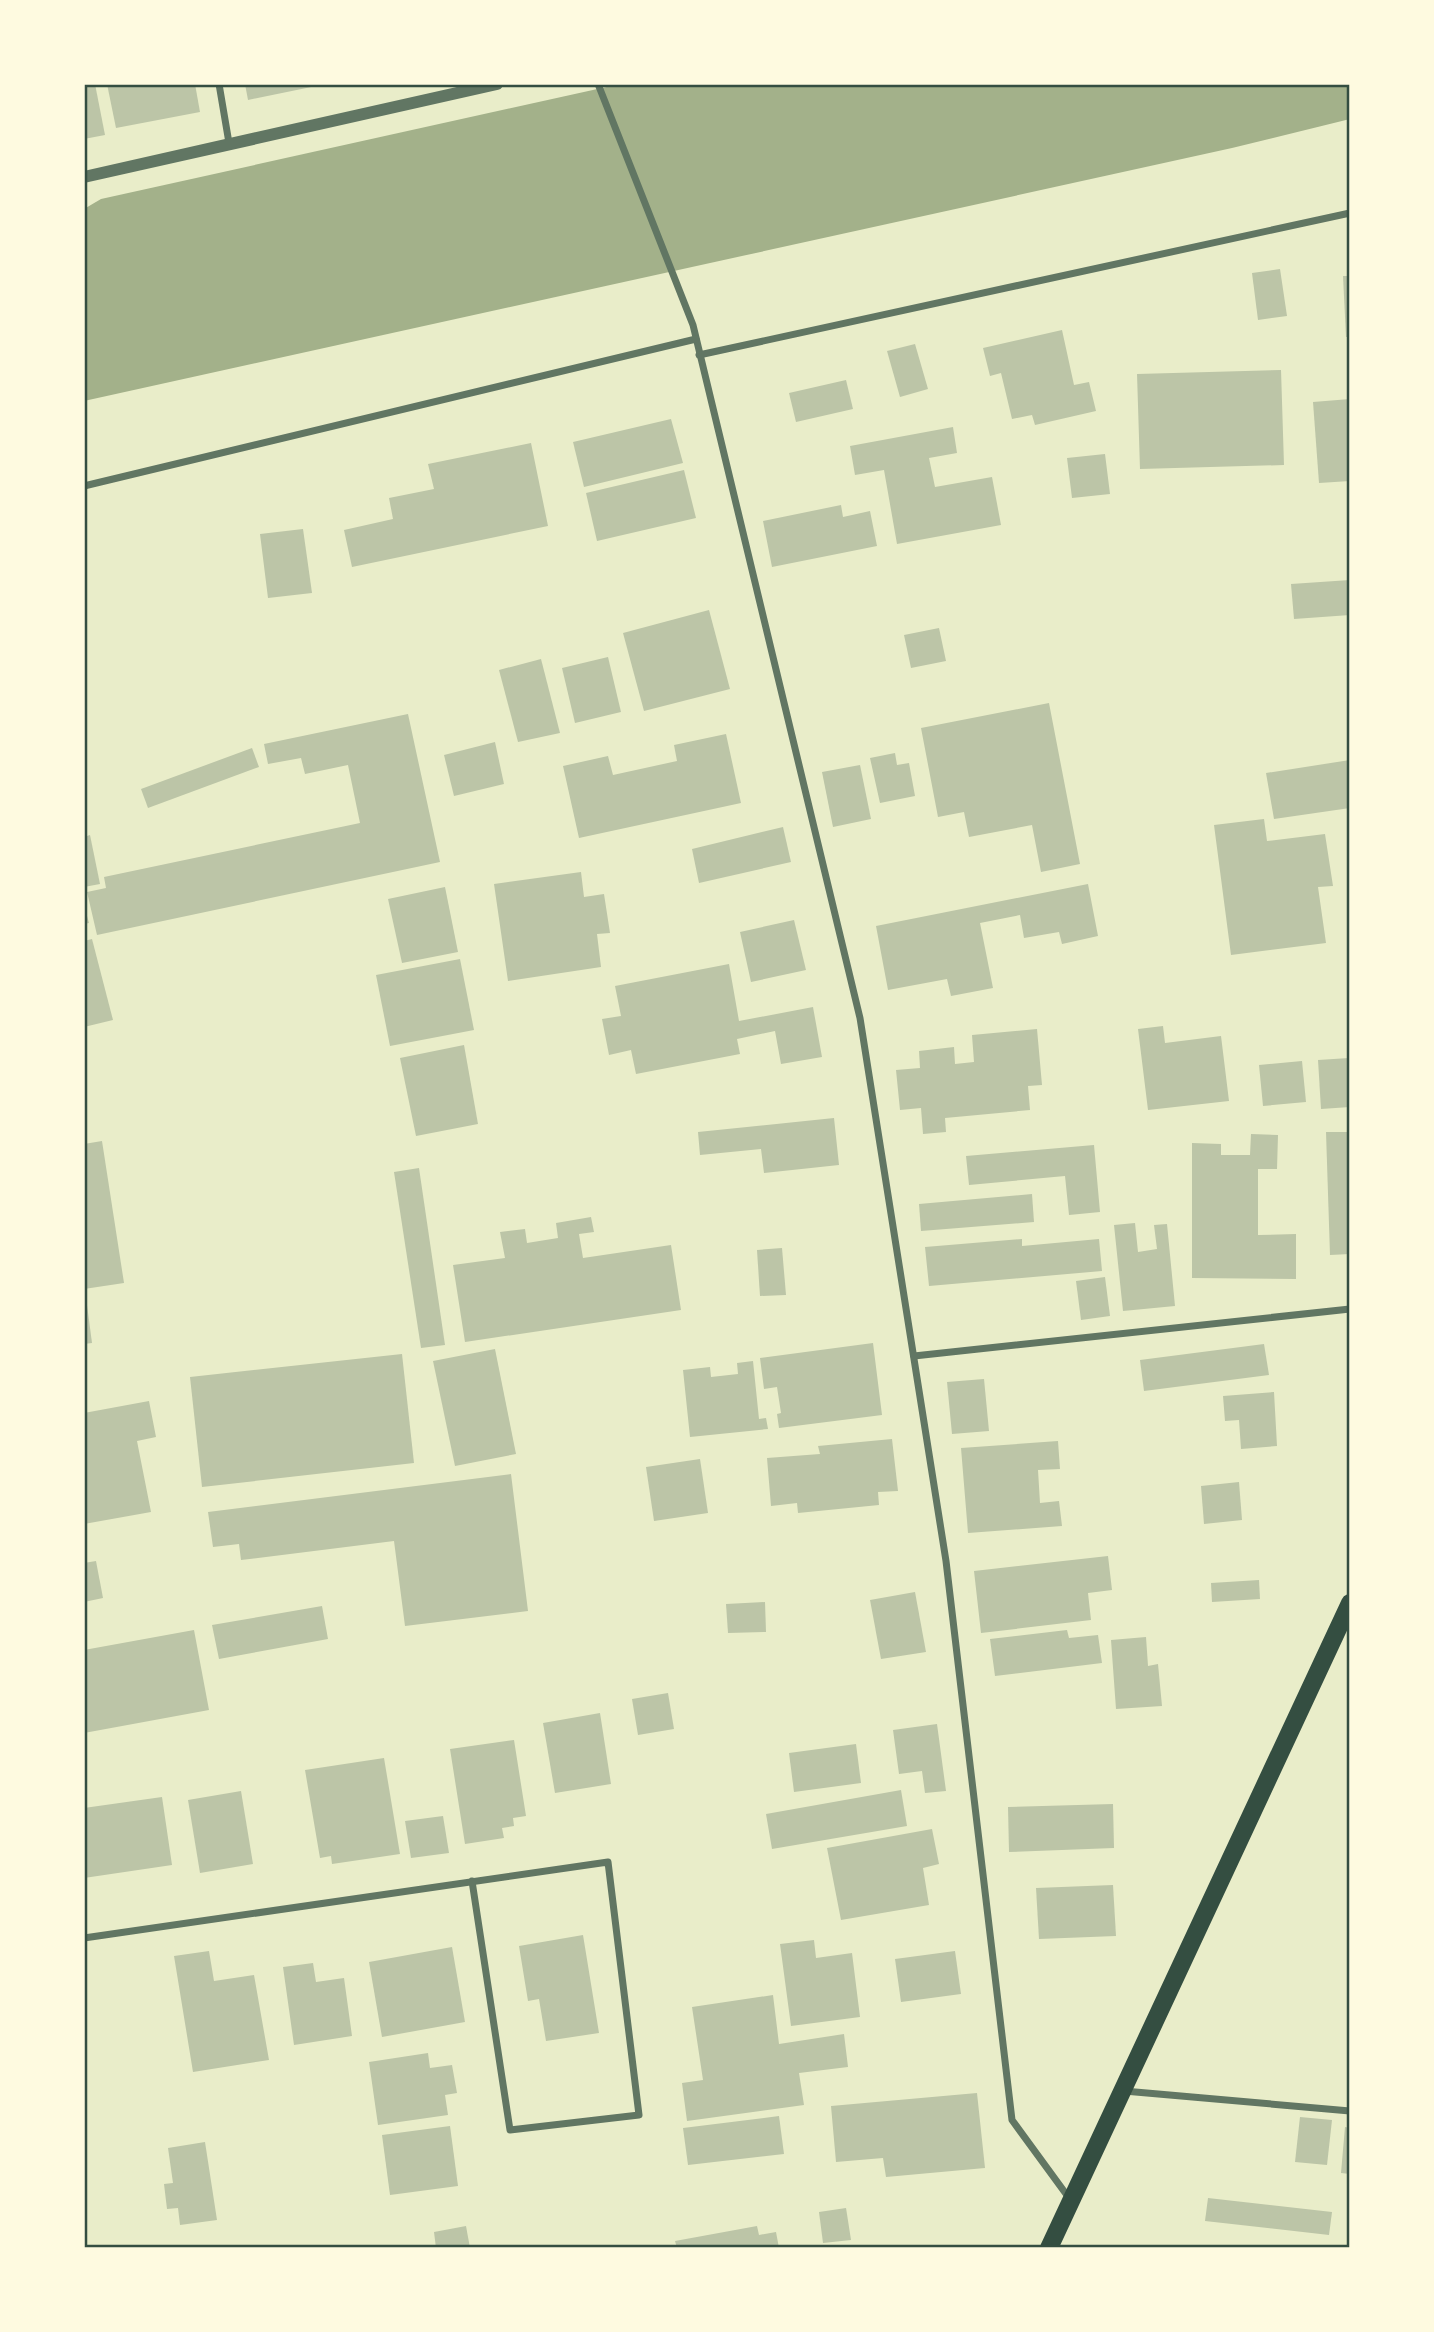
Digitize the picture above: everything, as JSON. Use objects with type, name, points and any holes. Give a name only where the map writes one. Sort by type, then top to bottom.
[{"type":"main road","points":[[1049,2248],[1350,1603]]},
{"type":"street","points":[[219,84],[229,143]]},
{"type":"street","points":[[84,177],[497,84]]},
{"type":"street","points":[[598,84],[693,325],[860,1018],[946,1562],[1012,2120],[1072,2201]]},
{"type":"street","points":[[699,355],[1350,213]]},
{"type":"street","points":[[84,486],[696,339]]},
{"type":"street","points":[[914,1356],[1350,1310]]},
{"type":"street","points":[[84,1938],[471,1881],[608,1862],[639,2115],[510,2130],[471,1881]]},
{"type":"street","points":[[1124,2091],[1350,2111]]},
{"type":"shaded area","points":[[620,84],[1350,84],[1350,119],[1232,148],[84,401],[84,209],[101,199]]},
{"type":"building","points":[[84,84],[95,84],[105,135],[84,139]]},
{"type":"building","points":[[107,84],[195,84],[200,112],[116,128]]},
{"type":"building","points":[[245,84],[320,84],[321,85],[248,100]]},
{"type":"building","points":[[1280,269],[1287,316],[1258,320],[1252,273]]},
{"type":"building","points":[[1343,276],[1350,276],[1350,337],[1346,337]]},
{"type":"building","points":[[1062,330],[1074,385],[1089,382],[1096,411],[1035,425],[1032,415],[1012,419],[1001,373],[990,376],[983,348]]},
{"type":"building","points":[[915,344],[928,389],[900,397],[887,351]]},
{"type":"building","points":[[1281,370],[1284,465],[1140,469],[1137,374]]},
{"type":"building","points":[[846,380],[853,409],[796,422],[789,393]]},
{"type":"building","points":[[1350,399],[1350,481],[1319,483],[1313,402]]},
{"type":"building","points":[[671,419],[683,463],[584,487],[573,442]]},
{"type":"building","points":[[953,427],[957,453],[929,458],[935,487],[992,477],[1001,525],[897,544],[884,470],[855,475],[850,446]]},
{"type":"building","points":[[531,443],[548,526],[352,567],[344,530],[393,519],[389,498],[434,489],[428,464]]},
{"type":"building","points":[[1105,454],[1110,494],[1072,498],[1067,458]]},
{"type":"building","points":[[684,470],[696,518],[597,541],[586,493]]},
{"type":"building","points":[[841,505],[843,517],[870,511],[877,546],[772,567],[763,521]]},
{"type":"building","points":[[303,529],[312,593],[268,598],[260,534]]},
{"type":"building","points":[[1350,580],[1350,615],[1294,619],[1291,584]]},
{"type":"building","points":[[709,610],[730,689],[644,711],[623,633]]},
{"type":"building","points":[[939,628],[946,661],[911,668],[904,635]]},
{"type":"building","points":[[608,657],[621,712],[575,723],[562,668]]},
{"type":"building","points":[[541,659],[560,733],[518,742],[499,670]]},
{"type":"building","points":[[1049,703],[1080,864],[1041,872],[1032,825],[969,837],[964,812],[938,817],[921,728]]},
{"type":"building","points":[[408,714],[440,862],[97,935],[87,892],[106,888],[104,877],[360,823],[348,765],[305,774],[301,758],[268,764],[264,744]]},
{"type":"building","points":[[726,734],[741,803],[579,838],[563,766],[608,756],[613,775],[677,761],[674,745]]},
{"type":"building","points":[[495,742],[504,784],[454,796],[444,755]]},
{"type":"building","points":[[252,748],[259,767],[148,808],[141,789]]},
{"type":"building","points":[[895,753],[897,765],[909,763],[915,796],[880,803],[870,758]]},
{"type":"building","points":[[1350,760],[1350,808],[1274,819],[1266,773]]},
{"type":"building","points":[[860,765],[871,819],[833,827],[822,772]]},
{"type":"building","points":[[1264,819],[1267,841],[1325,834],[1333,886],[1318,887],[1326,943],[1231,955],[1214,825]]},
{"type":"building","points":[[783,827],[791,862],[699,883],[692,849]]},
{"type":"building","points":[[90,835],[100,884],[84,887],[84,837]]},
{"type":"building","points":[[581,872],[584,897],[604,894],[610,933],[597,934],[601,967],[508,981],[494,884]]},
{"type":"building","points":[[1088,884],[1098,936],[1062,944],[1059,932],[1024,938],[1020,915],[980,923],[993,988],[951,996],[947,979],[888,990],[876,926]]},
{"type":"building","points":[[445,887],[458,952],[402,963],[388,899]]},
{"type":"building","points":[[84,905],[89,923],[84,924]]},
{"type":"building","points":[[794,920],[806,970],[751,982],[740,932]]},
{"type":"building","points":[[92,939],[113,1020],[84,1027],[84,941]]},
{"type":"building","points":[[460,959],[474,1030],[390,1046],[376,975]]},
{"type":"building","points":[[729,964],[739,1021],[813,1007],[822,1057],[781,1064],[775,1031],[737,1039],[740,1054],[636,1074],[631,1050],[609,1055],[602,1019],[621,1016],[615,986]]},
{"type":"building","points":[[1163,1026],[1165,1043],[1221,1036],[1229,1101],[1148,1110],[1138,1029]]},
{"type":"building","points":[[1037,1029],[1042,1085],[1028,1086],[1030,1110],[945,1118],[946,1132],[923,1134],[921,1108],[900,1110],[896,1070],[920,1068],[919,1051],[954,1047],[955,1064],[974,1062],[972,1035]]},
{"type":"building","points":[[464,1045],[478,1124],[416,1136],[400,1058]]},
{"type":"building","points":[[1349,1058],[1350,1107],[1321,1109],[1318,1060]]},
{"type":"building","points":[[1302,1061],[1306,1102],[1263,1106],[1259,1065]]},
{"type":"building","points":[[834,1118],[839,1165],[764,1173],[761,1149],[700,1155],[698,1132]]},
{"type":"building","points":[[1326,1132],[1350,1132],[1350,1254],[1330,1255]]},
{"type":"building","points":[[1251,1134],[1278,1135],[1277,1169],[1258,1169],[1258,1235],[1296,1234],[1296,1279],[1192,1278],[1192,1143],[1221,1144],[1221,1155],[1250,1155]]},
{"type":"building","points":[[102,1141],[124,1283],[84,1289],[84,1144]]},
{"type":"building","points":[[1094,1145],[1100,1212],[1069,1215],[1065,1176],[969,1185],[966,1156]]},
{"type":"building","points":[[419,1168],[445,1345],[421,1348],[394,1172]]},
{"type":"building","points":[[1032,1194],[1034,1222],[921,1231],[919,1204]]},
{"type":"building","points":[[591,1217],[594,1232],[579,1234],[583,1258],[671,1245],[681,1310],[465,1342],[453,1265],[505,1258],[500,1232],[525,1229],[527,1243],[558,1238],[556,1223]]},
{"type":"building","points":[[1135,1223],[1138,1252],[1157,1249],[1154,1225],[1167,1224],[1175,1306],[1123,1311],[1114,1225]]},
{"type":"building","points":[[1022,1239],[1022,1246],[1099,1239],[1102,1271],[929,1286],[925,1247]]},
{"type":"building","points":[[782,1248],[786,1295],[760,1296],[757,1250]]},
{"type":"building","points":[[1105,1277],[1110,1316],[1081,1320],[1076,1281]]},
{"type":"building","points":[[87,1305],[92,1343],[84,1344],[84,1306]]},
{"type":"building","points":[[873,1343],[882,1415],[779,1428],[777,1414],[781,1413],[777,1387],[764,1389],[760,1358]]},
{"type":"building","points":[[1264,1344],[1269,1375],[1144,1391],[1140,1360]]},
{"type":"building","points":[[495,1349],[516,1454],[455,1466],[433,1361]]},
{"type":"building","points":[[402,1354],[414,1463],[202,1487],[190,1377]]},
{"type":"building","points":[[753,1361],[759,1419],[766,1418],[768,1429],[690,1437],[683,1370],[710,1367],[711,1377],[738,1374],[737,1363]]},
{"type":"building","points":[[984,1379],[989,1431],[952,1434],[947,1382]]},
{"type":"building","points":[[1274,1392],[1277,1446],[1241,1449],[1239,1420],[1225,1421],[1223,1396]]},
{"type":"building","points":[[149,1401],[156,1437],[137,1441],[151,1512],[84,1524],[84,1413]]},
{"type":"building","points":[[892,1439],[898,1491],[878,1492],[879,1505],[798,1513],[797,1503],[771,1506],[767,1458],[820,1454],[818,1446]]},
{"type":"building","points":[[1058,1441],[1060,1469],[1038,1470],[1040,1503],[1059,1501],[1062,1526],[968,1533],[961,1448]]},
{"type":"building","points":[[700,1459],[708,1513],[654,1521],[646,1467]]},
{"type":"building","points":[[511,1474],[528,1611],[405,1626],[394,1541],[241,1560],[239,1544],[213,1547],[208,1512]]},
{"type":"building","points":[[1239,1482],[1242,1520],[1204,1524],[1201,1486]]},
{"type":"building","points":[[1108,1556],[1112,1590],[1088,1593],[1091,1620],[981,1633],[974,1571]]},
{"type":"building","points":[[96,1561],[103,1598],[84,1602],[84,1563]]},
{"type":"building","points":[[1259,1580],[1260,1599],[1212,1602],[1211,1583]]},
{"type":"building","points":[[915,1592],[926,1652],[881,1659],[870,1600]]},
{"type":"building","points":[[765,1602],[766,1632],[728,1633],[726,1604]]},
{"type":"building","points":[[322,1606],[328,1639],[219,1659],[212,1625]]},
{"type":"building","points":[[194,1630],[209,1710],[84,1733],[84,1650]]},
{"type":"building","points":[[1067,1630],[1069,1638],[1098,1635],[1102,1663],[995,1676],[990,1639]]},
{"type":"building","points":[[1146,1637],[1148,1666],[1158,1664],[1162,1706],[1116,1709],[1111,1640]]},
{"type":"building","points":[[668,1693],[674,1729],[638,1735],[632,1699]]},
{"type":"building","points":[[600,1713],[611,1784],[555,1793],[543,1723]]},
{"type":"building","points":[[937,1724],[946,1791],[925,1793],[922,1771],[899,1774],[893,1730]]},
{"type":"building","points":[[514,1740],[526,1816],[513,1818],[514,1826],[502,1828],[504,1838],[465,1844],[450,1749]]},
{"type":"building","points":[[856,1744],[861,1783],[794,1792],[789,1753]]},
{"type":"building","points":[[384,1758],[400,1854],[332,1864],[331,1856],[320,1858],[305,1770]]},
{"type":"building","points":[[901,1790],[907,1826],[772,1849],[766,1814]]},
{"type":"building","points":[[241,1791],[253,1864],[200,1873],[188,1800]]},
{"type":"building","points":[[162,1797],[172,1865],[84,1878],[84,1808]]},
{"type":"building","points":[[1113,1804],[1114,1848],[1009,1852],[1008,1807]]},
{"type":"building","points":[[443,1816],[449,1853],[411,1858],[405,1821]]},
{"type":"building","points":[[932,1829],[939,1864],[923,1868],[929,1905],[841,1920],[827,1848]]},
{"type":"building","points":[[1113,1885],[1116,1936],[1039,1939],[1036,1888]]},
{"type":"building","points":[[583,1935],[599,2033],[546,2041],[539,1999],[528,2001],[519,1946]]},
{"type":"building","points":[[814,1940],[816,1958],[852,1953],[860,2017],[791,2026],[780,1944]]},
{"type":"building","points":[[452,1947],[465,2022],[382,2037],[369,1962]]},
{"type":"building","points":[[209,1951],[214,1981],[254,1975],[269,2060],[193,2072],[174,1956]]},
{"type":"building","points":[[955,1951],[961,1994],[901,2002],[895,1959]]},
{"type":"building","points":[[313,1963],[316,1982],[344,1978],[352,2036],[294,2045],[283,1967]]},
{"type":"building","points":[[773,1995],[779,2044],[844,2034],[848,2067],[799,2073],[804,2105],[687,2121],[682,2083],[703,2080],[692,2007]]},
{"type":"building","points":[[428,2053],[430,2068],[452,2065],[457,2093],[445,2095],[448,2115],[378,2125],[369,2062]]},
{"type":"building","points":[[977,2093],[985,2168],[886,2177],[883,2158],[836,2162],[831,2106]]},
{"type":"building","points":[[779,2116],[784,2154],[688,2165],[683,2128]]},
{"type":"building","points":[[1300,2117],[1332,2120],[1327,2165],[1295,2162]]},
{"type":"building","points":[[450,2126],[458,2186],[390,2195],[382,2135]]},
{"type":"building","points":[[1345,2127],[1350,2128],[1350,2174],[1341,2173]]},
{"type":"building","points":[[205,2142],[217,2220],[180,2225],[178,2208],[167,2209],[164,2184],[173,2183],[168,2148]]},
{"type":"building","points":[[1208,2198],[1332,2212],[1329,2235],[1205,2221]]},
{"type":"building","points":[[846,2208],[851,2240],[823,2243],[819,2212]]},
{"type":"building","points":[[466,2226],[470,2248],[436,2248],[434,2232]]},
{"type":"building","points":[[757,2226],[759,2235],[776,2232],[779,2248],[677,2248],[675,2241]]}]
